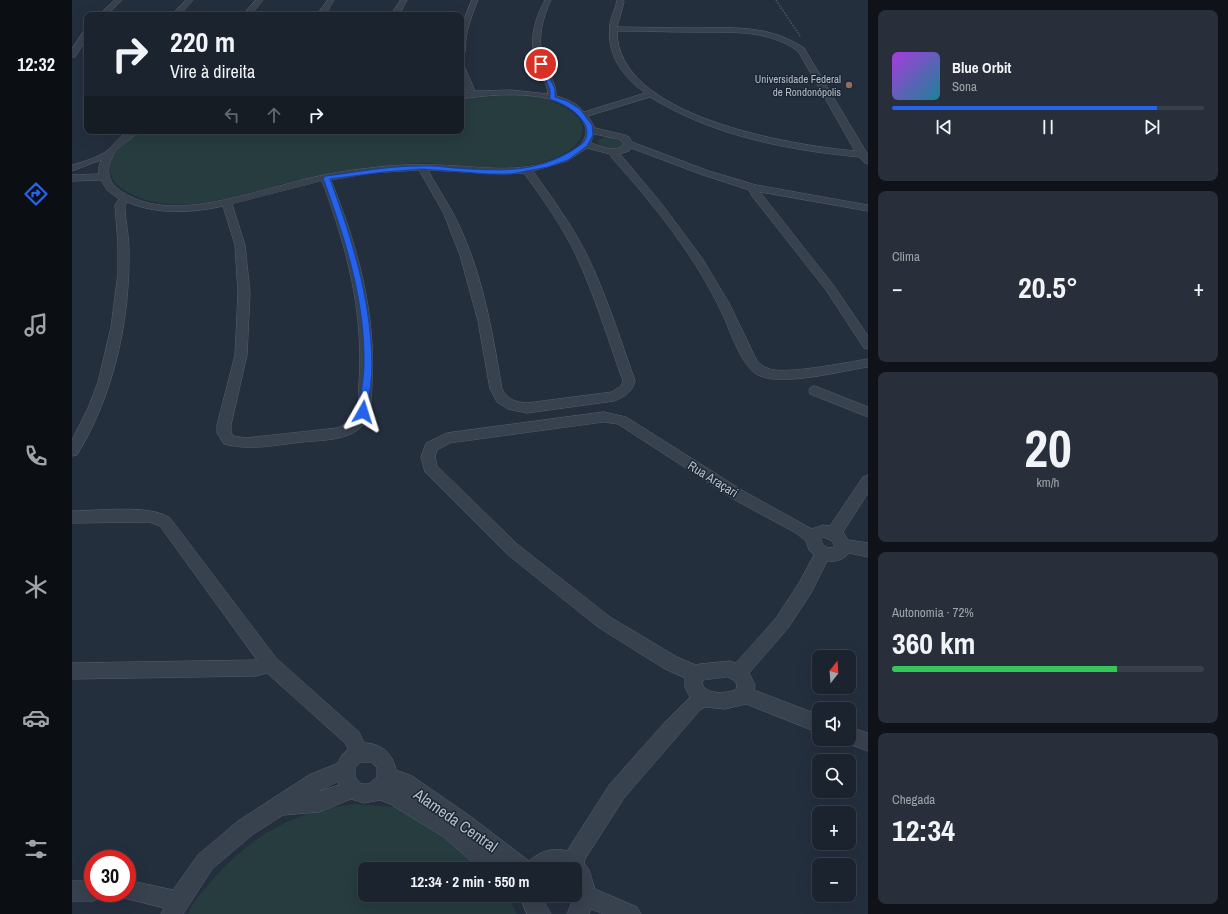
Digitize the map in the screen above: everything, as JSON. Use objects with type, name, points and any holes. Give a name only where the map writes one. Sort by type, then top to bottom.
[{"type":"street","points":[[106,12],[119,0]]},
{"type":"street","points":[[179,12],[190,0]]},
{"type":"street","points":[[250,12],[260,0]]},
{"type":"street","points":[[323,12],[331,0]]},
{"type":"street","points":[[398,12],[404,0]]},
{"type":"street","points":[[464,30],[467,18],[475,0]]},
{"type":"street","points":[[548,0],[542,12],[536,40],[538,55],[553,89],[552,98]]},
{"type":"street","points":[[620,0],[621,2],[615,17],[614,45],[621,64],[632,77],[651,94],[706,122],[747,135],[818,150],[862,154]]},
{"type":"street","points":[[614,29],[743,30],[767,34],[790,42],[801,50],[868,162]]},
{"type":"street","points":[[72,55],[84,37]]},
{"type":"street","points":[[464,75],[472,94]]},
{"type":"street","points":[[109,152],[103,165],[103,177],[111,188],[125,198],[145,205],[168,208],[203,207],[227,203],[284,187],[326,178],[377,170],[422,167],[488,172],[527,170],[561,161],[574,154],[585,145],[588,140],[590,130],[589,125],[583,115],[565,102],[539,94],[519,92],[464,95]]},
{"type":"street","points":[[583,115],[651,94]]},
{"type":"street","points":[[590,130],[622,137],[626,139],[629,144],[706,173],[754,188],[868,208]]},
{"type":"street","points":[[72,168],[109,152],[127,134]]},
{"type":"street","points":[[585,145],[616,152],[625,149],[629,144]]},
{"type":"street","points":[[616,152],[616,156],[639,182],[677,230],[718,294],[752,363],[764,372],[781,375],[868,363]]},
{"type":"street","points":[[422,167],[448,212],[463,245],[486,325],[496,389],[500,398],[507,405],[527,408],[614,396],[622,393],[628,386],[629,381],[603,308],[580,255],[552,205],[527,170]]},
{"type":"street","points":[[72,178],[103,177]]},
{"type":"street","points":[[227,203],[240,245],[244,293],[241,355],[224,425],[224,433],[229,440],[246,443],[346,430],[359,420],[363,412],[368,364],[364,306],[355,263],[343,220],[326,178]]},
{"type":"street","points":[[754,188],[755,194],[830,288],[868,345]]},
{"type":"street","points":[[72,451],[79,440],[98,400],[113,349],[122,293],[124,249],[120,205],[125,198]]},
{"type":"street","points":[[815,391],[868,412]]},
{"type":"street","name":"Rua Araçari","points":[[696,674],[671,663],[604,622],[512,550],[430,468],[428,457],[431,447],[447,438],[604,417],[614,418],[621,420],[740,496],[813,538]]},
{"type":"street","points":[[838,539],[868,481]]},
{"type":"street","points":[[72,517],[149,516],[159,518],[165,522],[270,664],[353,738],[359,753]]},
{"type":"street","points":[[838,539],[843,550],[837,555],[828,555],[822,553],[815,546],[813,538],[814,534],[823,531],[838,539],[868,550]]},
{"type":"street","points":[[736,671],[744,667],[782,623],[805,588],[822,553]]},
{"type":"street","points":[[72,672],[256,668],[270,664]]},
{"type":"street","points":[[744,695],[746,685],[741,675],[730,669],[705,670],[696,674],[693,679],[694,689],[703,699],[708,701],[734,700],[744,695],[812,721]]},
{"type":"street","points":[[574,862],[579,850],[617,791],[672,727],[694,704],[703,699]]},
{"type":"street","points":[[856,738],[868,742]]},
{"type":"street","points":[[374,752],[384,761],[386,769],[381,783],[364,794],[357,793],[352,789],[347,784],[345,777],[345,770],[348,763],[359,753],[374,752]]},
{"type":"street","points":[[136,893],[175,908],[205,862],[245,828],[316,782],[345,770]]},
{"type":"street","name":"Alameda Central","points":[[381,783],[396,796],[451,830],[486,862]]},
{"type":"street","name":"Alameda Central","points":[[381,783],[405,783],[463,823],[514,862]]},
{"type":"street","points":[[279,805],[319,802],[352,789]]},
{"type":"street","points":[[545,862],[554,859],[564,860],[567,862]]},
{"type":"street","points":[[582,878],[585,884],[582,905],[630,914]]},
{"type":"street","points":[[72,891],[84,891]]},
{"type":"green space","points":[[510,95],[542,98],[554,102],[572,112],[579,119],[582,127],[582,134],[578,142],[563,154],[536,164],[520,167],[504,168],[423,163],[364,168],[313,177],[216,201],[193,204],[170,204],[149,201],[122,189],[113,180],[110,172],[111,162],[114,156],[127,141],[138,134],[464,134],[464,99]]},
{"type":"green space","points":[[607,136],[616,137],[625,142],[625,146],[615,149],[604,148],[598,144],[599,140]]},
{"type":"green space","points":[[356,804],[394,807],[415,814],[480,862],[358,862],[358,902],[511,902],[517,914],[188,914],[197,899],[215,877],[245,848],[261,836],[296,818],[315,811]]},
{"type":"place","name":"Universidade Federal de Rondonópolis","points":[[849,85]]},
{"type":"route","points":[[363,412],[368,364],[364,306],[355,263],[343,220],[326,178],[384,170],[422,167],[488,172],[523,171],[556,163],[574,154],[580,150],[588,140],[590,135],[589,125],[587,120],[578,110],[565,102],[552,98],[554,93],[553,89],[541,64]]}]
